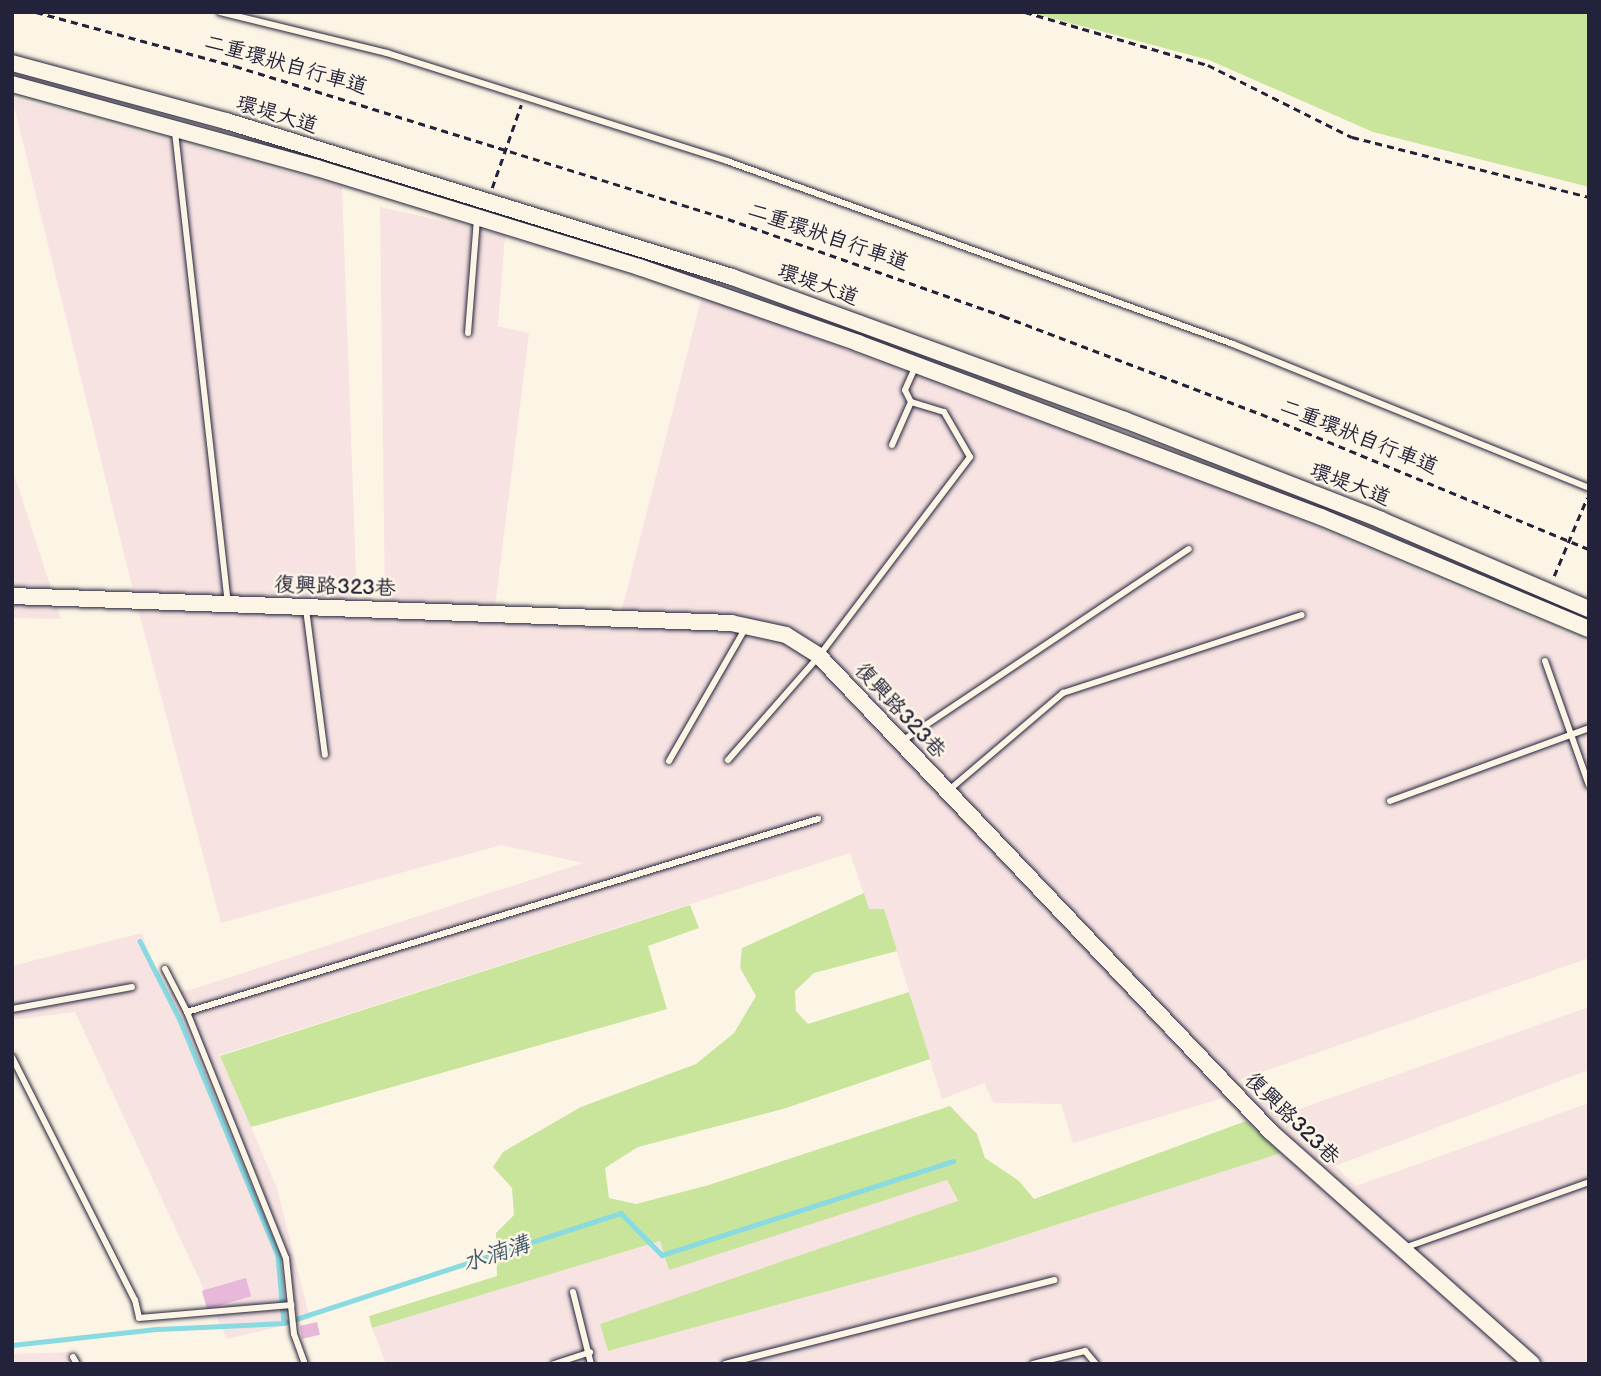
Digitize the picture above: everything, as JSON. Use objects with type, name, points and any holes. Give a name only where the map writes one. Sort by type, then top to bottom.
[{"type":"street","name":"環堤大道","points":[[12,63],[265,133],[732,277],[1176,440],[1381,520],[1589,609]]},
{"type":"street","points":[[47,93],[52,74]]},
{"type":"street","name":"環堤大道","points":[[12,84],[174,127],[639,267],[917,363],[1321,517],[1589,629]]},
{"type":"street","name":"復興路323巷","points":[[12,596],[747,625],[786,635],[819,656],[1270,1132],[1532,1364]]},
{"type":"lane","points":[[220,12],[387,53],[525,95],[984,251],[1233,344],[1589,488]]},
{"type":"lane","points":[[174,127],[228,605]]},
{"type":"lane","points":[[468,333],[477,218]]},
{"type":"lane","points":[[728,760],[819,656],[970,457],[944,412],[911,402],[905,390],[917,363]]},
{"type":"lane","points":[[892,445],[911,402]]},
{"type":"lane","points":[[900,742],[1189,549]]},
{"type":"lane","points":[[306,607],[325,755]]},
{"type":"lane","points":[[947,791],[1063,693],[1302,615]]},
{"type":"lane","points":[[669,761],[747,625]]},
{"type":"lane","points":[[1545,661],[1589,785]]},
{"type":"lane","points":[[1390,801],[1589,729]]},
{"type":"lane","points":[[187,1012],[818,819]]},
{"type":"lane","points":[[165,969],[187,1012],[286,1258],[290,1306],[305,1364]]},
{"type":"lane","points":[[12,1009],[132,988]]},
{"type":"lane","points":[[12,1057],[135,1300],[139,1318],[290,1306]]},
{"type":"lane","points":[[1402,1249],[1589,1182]]},
{"type":"lane","points":[[725,1364],[1054,1280]]},
{"type":"lane","points":[[573,1292],[591,1364]]},
{"type":"lane","points":[[1033,1364],[1085,1350],[1096,1364]]},
{"type":"lane","points":[[554,1364],[590,1352]]},
{"type":"path","name":"二重環狀自行車道","points":[[36,12],[505,147],[1003,316],[1589,549]]},
{"type":"path","points":[[1025,12],[1208,65],[1352,137],[1589,197]]},
{"type":"path","points":[[491,191],[525,95]]},
{"type":"path","points":[[1551,583],[1589,495]]},
{"type":"shaded area","points":[[12,98],[342,187],[357,604],[385,604],[380,207],[505,235],[498,326],[529,333],[495,607],[620,617],[702,296],[1262,504],[1589,643],[1589,958],[1236,1081],[1282,1115],[1589,1007],[1589,1070],[1335,1166],[1356,1186],[1589,1103],[1589,1364],[386,1364],[372,1328],[660,1241],[669,1269],[947,1180],[958,1202],[600,1324],[608,1351],[975,1251],[1281,1153],[1223,1098],[1073,1143],[1061,1104],[994,1103],[984,1083],[942,1099],[884,910],[869,909],[850,853],[220,1055],[277,1188],[310,1319],[227,1339],[75,1012],[12,1020],[12,966],[142,933],[163,993],[190,990],[583,863],[501,845],[221,923],[133,590]]},
{"type":"shaded area","points":[[12,468],[61,619],[12,618]]},
{"type":"shaded area","points":[[76,1352],[81,1364],[12,1364],[12,1354]]},
{"type":"green space","points":[[1029,12],[1589,12],[1589,187],[1373,132],[1209,60]]},
{"type":"green space","points":[[864,893],[869,909],[884,909],[897,951],[814,973],[795,991],[796,1011],[808,1024],[909,992],[930,1059],[783,1109],[638,1147],[605,1168],[609,1198],[636,1204],[709,1185],[950,1106],[977,1134],[985,1158],[1019,1181],[1034,1199],[1246,1121],[1281,1153],[975,1251],[608,1351],[600,1324],[958,1201],[947,1180],[669,1270],[660,1241],[372,1328],[369,1316],[497,1276],[496,1233],[514,1215],[512,1188],[493,1167],[503,1152],[581,1107],[696,1064],[734,1033],[756,996],[740,968],[742,948]]},
{"type":"green space","points":[[690,905],[699,928],[648,946],[667,1009],[251,1127],[220,1056]]},
{"type":"building","points":[[246,1278],[251,1296],[207,1309],[202,1291]]},
{"type":"building","points":[[317,1322],[320,1335],[302,1339],[299,1326]]},
{"type":"waterway","points":[[140,941],[180,1020],[278,1256],[284,1323]]},
{"type":"waterway","name":"水湳溝","points":[[12,1345],[158,1329],[284,1323],[621,1213],[662,1255],[953,1161]]}]
